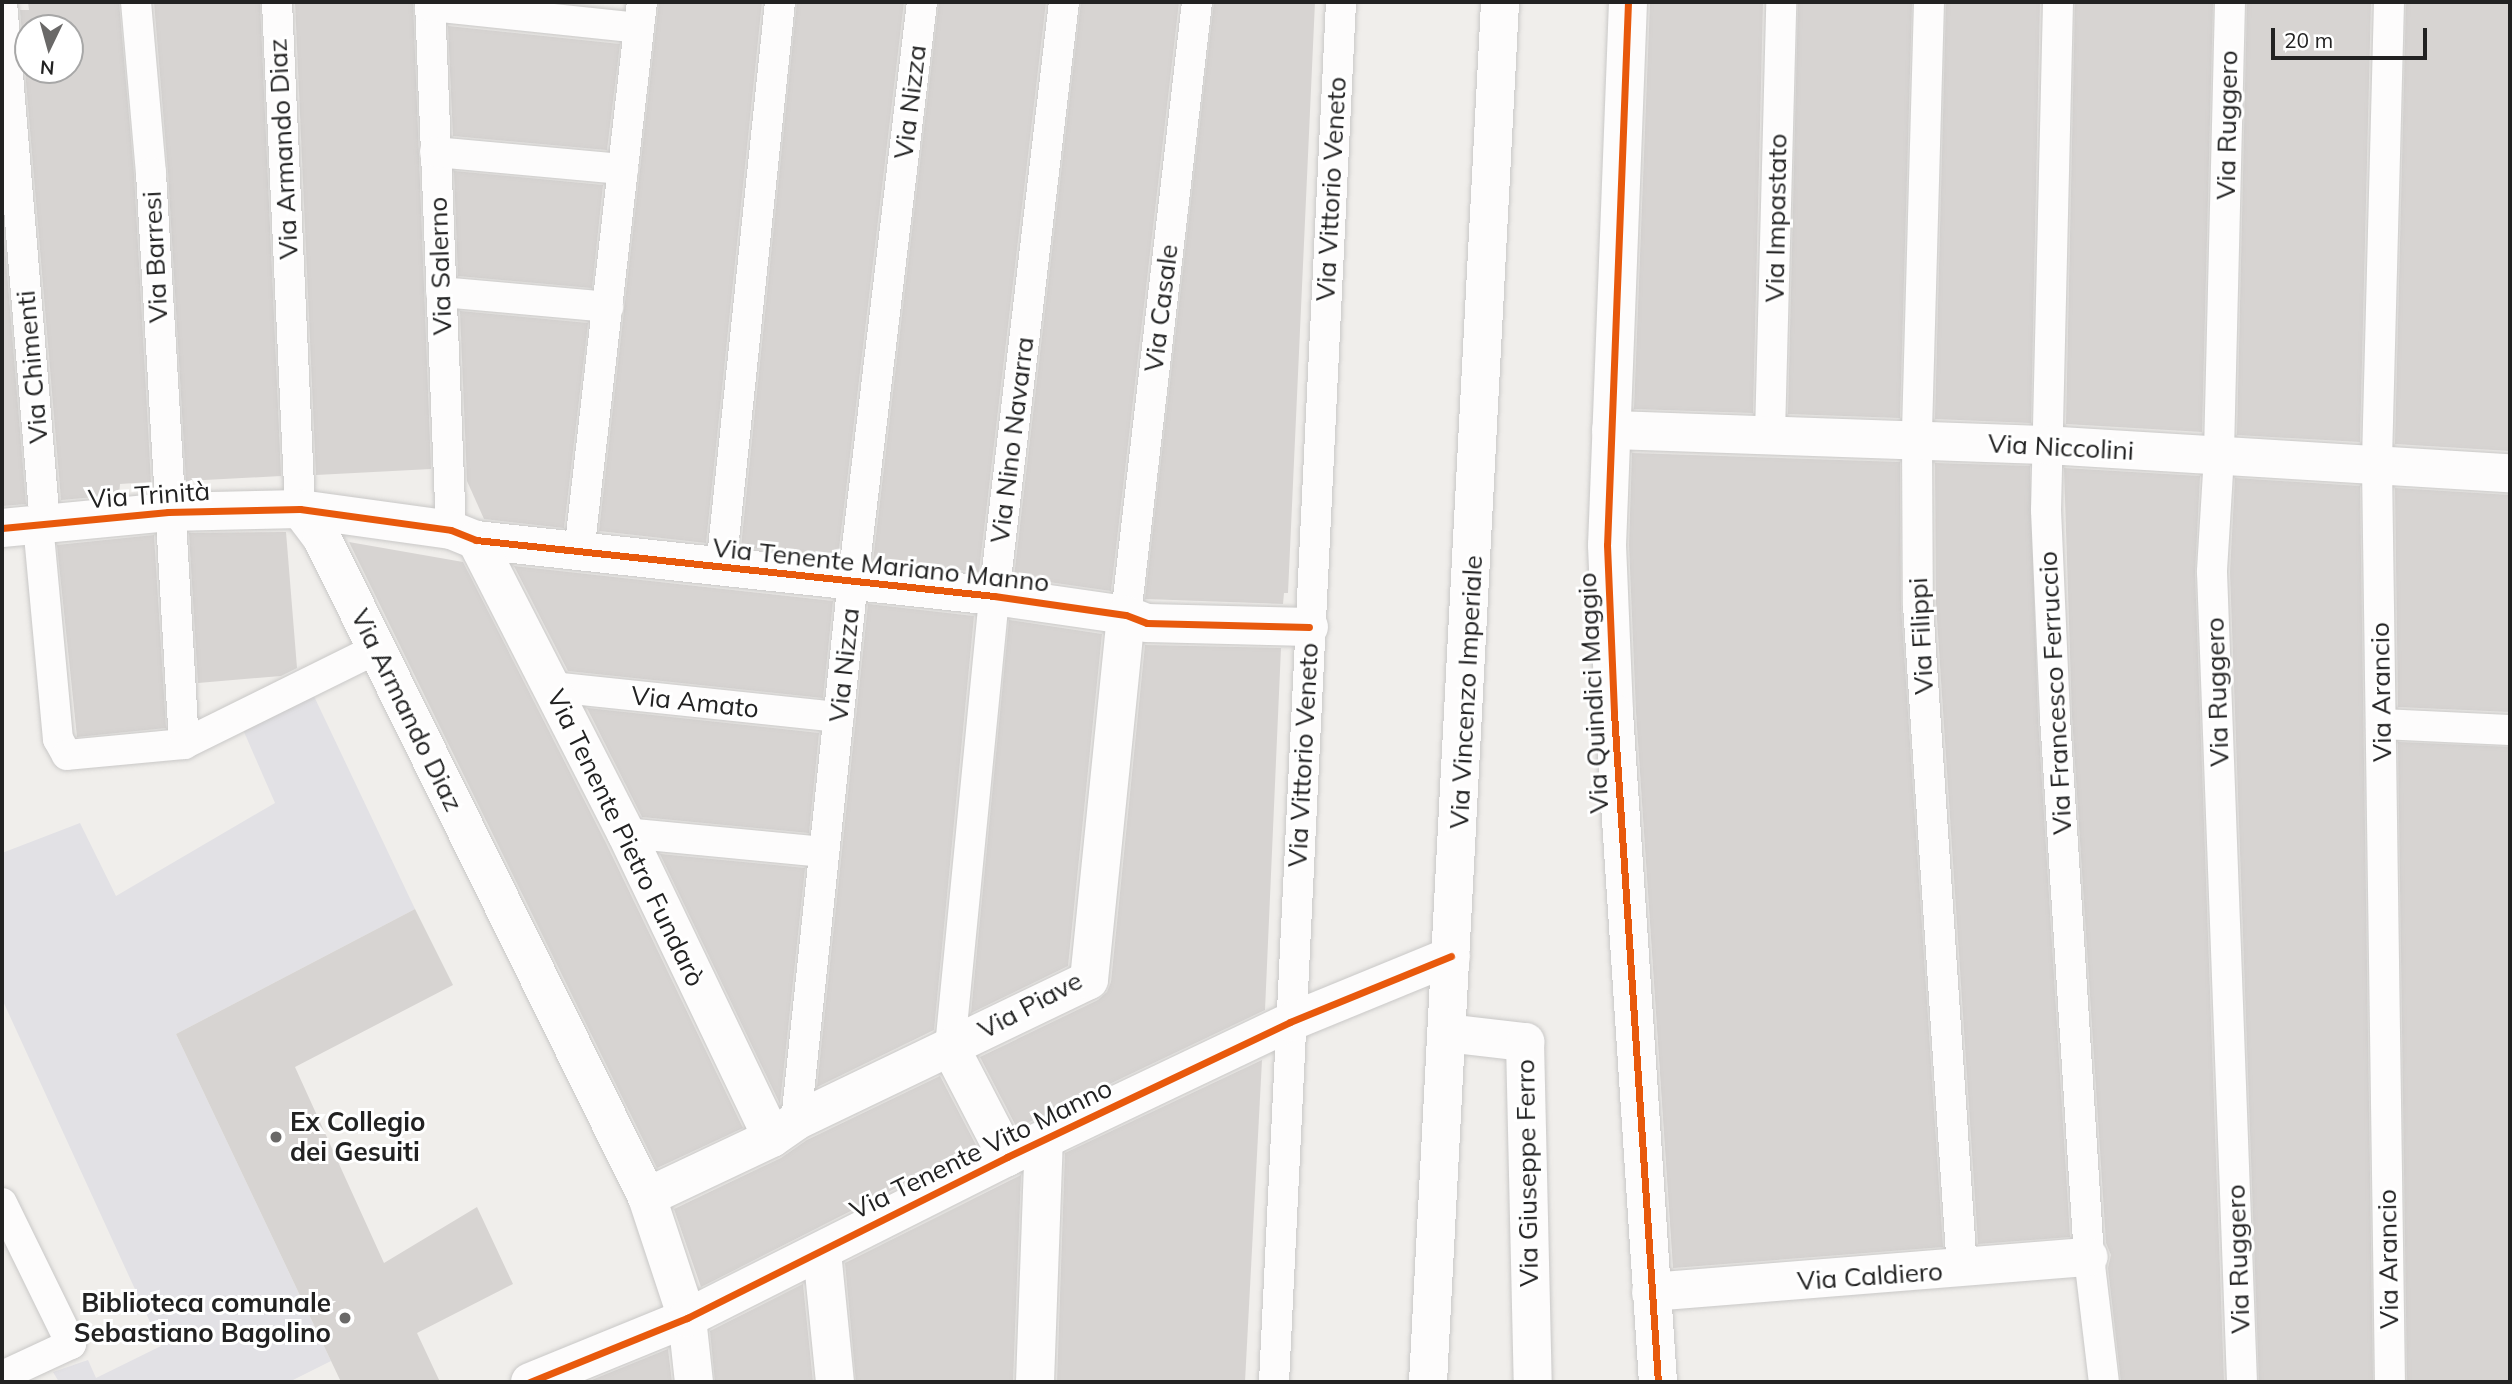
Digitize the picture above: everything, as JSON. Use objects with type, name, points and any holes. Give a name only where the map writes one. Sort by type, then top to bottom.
[{"type":"street","name":"Via Vincenzo Imperiale","points":[[1428,1382],[1500,2]]},
{"type":"street","name":"Via Quindici Maggio","points":[[1628,2],[1607,545],[1614,713],[1658,1382]]},
{"type":"street","name":"Via Niccolini","points":[[1611,430],[2046,445],[2510,473]]},
{"type":"street","name":"Via Trinità","points":[[29,525],[168,512],[300,509],[463,535]]},
{"type":"street","name":"Via Armando Diaz","points":[[300,509],[322,538],[647,1197],[687,1318],[694,1382]]},
{"type":"street","name":"Via Tenente Mariano Manno","points":[[463,535],[579,553],[994,596],[1126,615],[1147,623],[1309,627]]},
{"type":"street","name":"Via Tenente Pietro Fundarò","points":[[463,535],[552,687],[626,833],[784,1129]]},
{"type":"street","name":"Via Piave","points":[[647,1197],[1089,980],[1126,615]]},
{"type":"street","name":"Via Tenente Vito Manno","points":[[539,1380],[687,1318],[1007,1157],[1290,1022],[1451,956]]},
{"type":"street","name":"Via Giuseppe Ferro","points":[[1447,1033],[1525,1042],[1533,1382]]},
{"type":"street","points":[[950,1047],[1007,1157]]},
{"type":"street","points":[[1035,1382],[1044,1140]]},
{"type":"street","points":[[822,1252],[835,1382]]},
{"type":"street","name":"Via Caldiero","points":[[1651,1292],[1962,1269],[2090,1256]]},
{"type":"lane","name":"Via Chimenti","points":[[2,2],[29,525],[58,739],[67,755],[184,744]]},
{"type":"lane","name":"Via Barresi","points":[[136,2],[151,173],[168,512],[184,744]]},
{"type":"lane","name":"Via Armando Diaz","points":[[277,2],[300,509]]},
{"type":"lane","points":[[721,568],[780,2]]},
{"type":"lane","name":"Via Nizza","points":[[784,1129],[824,852],[853,580],[922,2]]},
{"type":"lane","name":"Via Nino Navarra","points":[[950,1047],[994,596],[1064,2]]},
{"type":"lane","name":"Via Casale","points":[[1126,615],[1196,2]]},
{"type":"lane","name":"Via Vittorio Veneto","points":[[1274,1382],[1340,2]]},
{"type":"lane","name":"Via Impastato","points":[[1770,434],[1782,2]]},
{"type":"lane","name":"Via Filippi","points":[[1929,2],[1917,442],[1918,605],[1962,1269]]},
{"type":"lane","name":"Via Francesco Ferruccio","points":[[2058,2],[2046,510],[2055,717],[2090,1256],[2104,1382]]},
{"type":"lane","name":"Via Ruggero","points":[[2230,2],[2219,456],[2212,572],[2242,1382]]},
{"type":"lane","name":"Via Arancio","points":[[2389,2],[2378,466],[2390,1382]]},
{"type":"lane","points":[[430,4],[640,15],[579,553]]},
{"type":"lane","name":"Via Salerno","points":[[430,4],[441,292],[463,535]]},
{"type":"lane","points":[[435,152],[623,169]]},
{"type":"lane","points":[[441,292],[608,307]]},
{"type":"lane","points":[[184,744],[376,649]]},
{"type":"lane","name":"Via Amato","points":[[552,687],[838,717]]},
{"type":"lane","points":[[2381,724],[2510,730]]},
{"type":"lane","points":[[626,833],[824,852]]},
{"type":"lane","points":[[2,1203],[71,1344],[2,1376]]},
{"type":"shaded area","points":[[312,692],[415,909],[176,1034],[331,1361],[289,1382],[59,1382],[53,1372],[88,1360],[96,1378],[161,1346],[2,999],[2,853],[80,823],[116,896],[275,803],[241,725]]},
{"type":"building","points":[[28,2],[119,2],[134,174],[151,482],[120,484],[119,495],[61,500],[26,84],[84,84],[84,14],[20,14],[20,10],[29,10]]},
{"type":"building","points":[[154,2],[260,2],[281,476],[186,481],[168,172]]},
{"type":"building","points":[[295,2],[413,2],[431,469],[316,475]]},
{"type":"building","points":[[659,2],[762,2],[706,543],[599,531]]},
{"type":"building","points":[[797,2],[904,2],[838,557],[741,547]]},
{"type":"building","points":[[939,2],[1046,2],[979,572],[873,561]]},
{"type":"building","points":[[1081,2],[1179,2],[1111,591],[1014,577]]},
{"type":"building","points":[[1214,2],[1315,2],[1288,593],[1284,593],[1283,604],[1145,599]]},
{"type":"building","points":[[1650,2],[1763,2],[1753,413],[1634,409]]},
{"type":"building","points":[[1798,2],[1912,2],[1900,418],[1788,414]]},
{"type":"building","points":[[1946,2],[2040,2],[2031,423],[1935,419]]},
{"type":"building","points":[[2075,2],[2213,2],[2202,432],[2066,424]]},
{"type":"building","points":[[2247,2],[2371,2],[2360,442],[2237,435]]},
{"type":"building","points":[[2406,2],[2510,2],[2510,451],[2395,444]]},
{"type":"building","points":[[448,26],[620,44],[607,150],[453,136]]},
{"type":"building","points":[[454,171],[603,185],[592,288],[458,276]]},
{"type":"building","points":[[2,212],[26,504],[2,506]]},
{"type":"building","points":[[460,311],[588,323],[564,528],[484,519],[467,481]]},
{"type":"building","points":[[1632,453],[1900,462],[1901,606],[1943,1247],[1673,1268],[1636,712],[1629,545]]},
{"type":"building","points":[[1935,463],[2030,466],[2038,718],[2070,1237],[1978,1244],[1936,604]]},
{"type":"building","points":[[2064,468],[2200,476],[2195,573],[2224,1382],[2121,1382],[2108,1268],[2111,1255],[2106,1243],[2072,716]]},
{"type":"building","points":[[2235,478],[2360,486],[2373,1382],[2259,1382],[2230,572]]},
{"type":"building","points":[[2395,488],[2510,495],[2510,712],[2398,707]]},
{"type":"building","points":[[286,532],[297,668],[281,676],[198,683],[189,533]]},
{"type":"building","points":[[154,535],[166,728],[77,737],[57,545]]},
{"type":"building","points":[[349,542],[463,562],[606,843],[743,1128],[657,1168]]},
{"type":"building","points":[[514,566],[833,601],[823,698],[568,671]]},
{"type":"building","points":[[868,604],[974,616],[934,1030],[817,1087]]},
{"type":"building","points":[[1009,620],[1102,634],[1068,966],[971,1013]]},
{"type":"building","points":[[1145,645],[1281,648],[1265,1010],[1017,1128],[980,1057],[1098,1000],[1107,992],[1111,982]]},
{"type":"building","points":[[587,708],[819,733],[809,833],[642,817]]},
{"type":"building","points":[[2398,742],[2510,747],[2510,1382],[2407,1382]]},
{"type":"building","points":[[660,854],[805,868],[780,1104]]},
{"type":"building","name":"Ex Collegio dei Gesuiti","points":[[415,909],[453,985],[295,1067],[384,1263],[477,1207],[513,1284],[417,1333],[440,1382],[341,1382],[176,1034]]},
{"type":"building","points":[[1262,1060],[1245,1382],[1057,1382],[1065,1153]]},
{"type":"building","points":[[940,1076],[977,1147],[701,1287],[674,1209],[781,1158],[807,1140]]},
{"type":"building","points":[[1021,1175],[1013,1382],[856,1382],[845,1263]]},
{"type":"building","points":[[803,1284],[813,1382],[715,1382],[710,1331]]},
{"type":"building","points":[[668,1349],[672,1382],[589,1382],[594,1379]]},
{"type":"cycle path","points":[[1628,2],[1607,545],[1614,713],[1658,1382]]},
{"type":"cycle path","points":[[2,528],[168,512],[300,509],[451,530],[476,540],[994,596],[1126,615],[1147,623],[1309,627]]},
{"type":"cycle path","points":[[530,1382],[687,1318],[1007,1157],[1290,1022],[1451,956]]},
{"type":"place","name":"Ex Collegio dei Gesuiti","points":[[276,1137]]},
{"type":"place","name":"Biblioteca comunale Sebastiano Bagolino","points":[[345,1318]]}]
